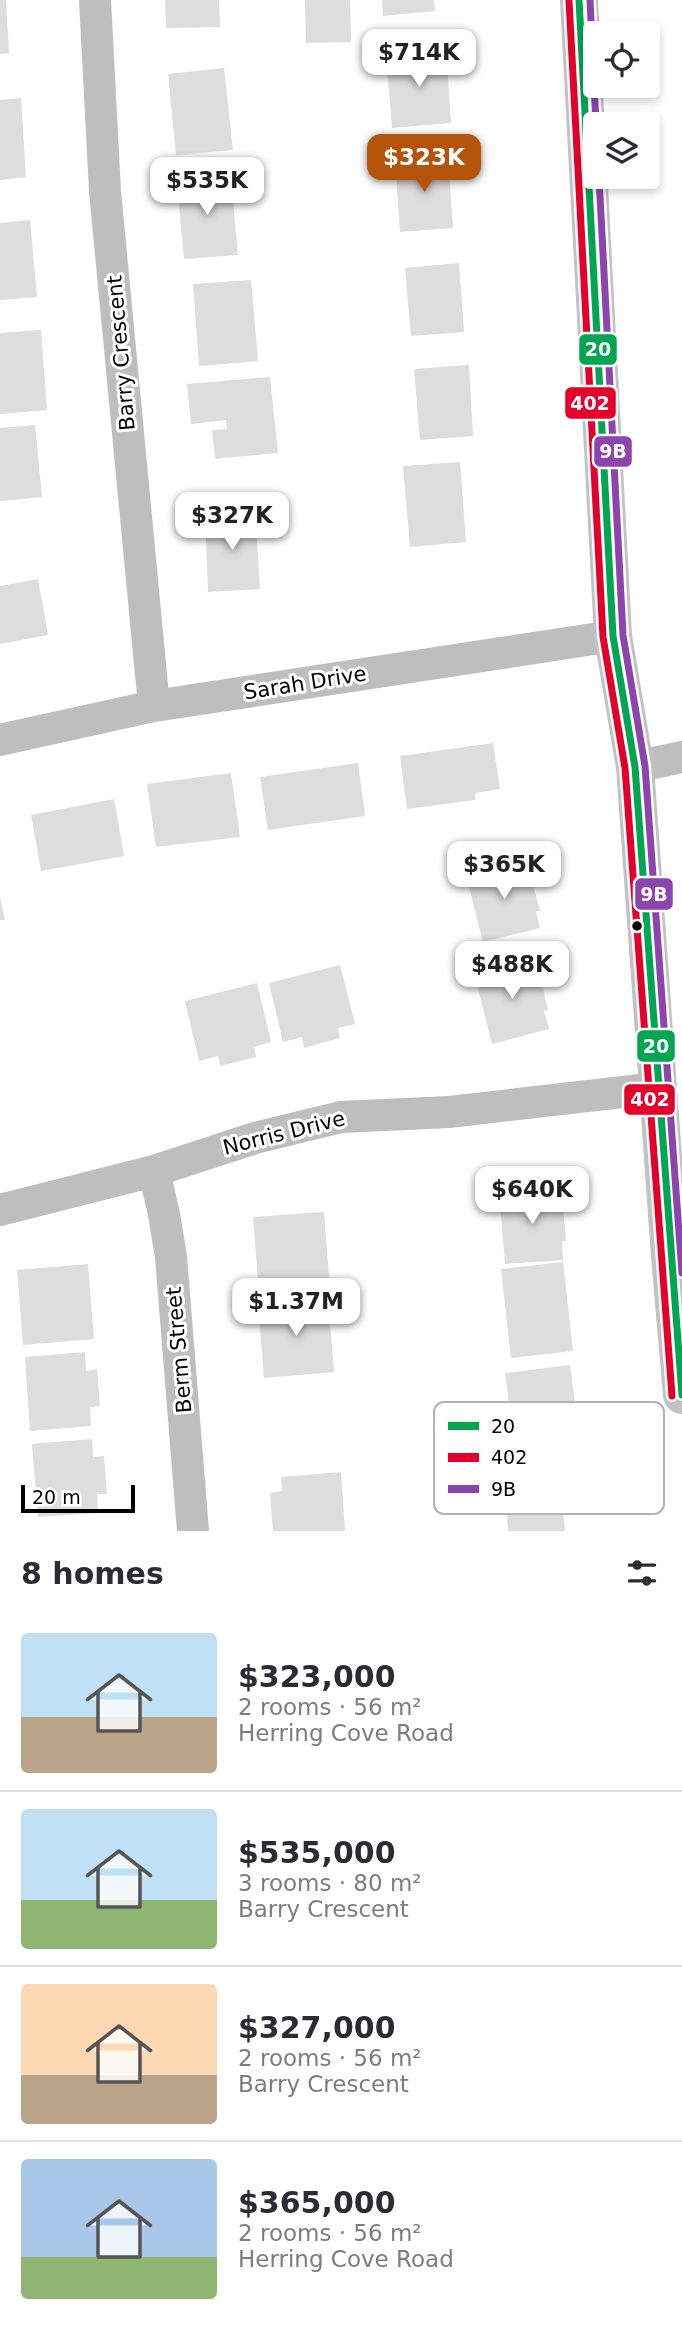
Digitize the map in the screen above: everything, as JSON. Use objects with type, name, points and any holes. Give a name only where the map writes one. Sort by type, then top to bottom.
[{"type":"main road","points":[[579,0],[613,636],[635,767],[682,1395]]},
{"type":"street","name":"Barry Crescent","points":[[95,0],[105,191],[154,706]]},
{"type":"street","name":"Sarah Drive","points":[[0,740],[154,706],[613,636]]},
{"type":"street","points":[[635,767],[682,757]]},
{"type":"street","name":"Norris Drive","points":[[0,1210],[154,1171],[255,1138],[341,1117],[449,1112],[658,1088]]},
{"type":"street","name":"Berm Street","points":[[154,1171],[171,1257],[193,1531]]},
{"type":"building","points":[[0,0],[6,0],[9,53],[0,54]]},
{"type":"building","points":[[165,0],[219,0],[220,27],[166,28]]},
{"type":"building","points":[[305,0],[350,0],[351,42],[306,43]]},
{"type":"building","points":[[382,0],[434,0],[435,11],[383,16]]},
{"type":"building","points":[[446,50],[451,123],[392,128],[386,55]]},
{"type":"building","points":[[224,68],[233,150],[176,155],[168,74]]},
{"type":"building","points":[[21,98],[26,177],[0,180],[0,100]]},
{"type":"building","points":[[448,157],[453,228],[400,232],[395,161]]},
{"type":"building","points":[[215,170],[215,180],[231,178],[238,255],[184,259],[177,183],[192,181],[191,173]]},
{"type":"building","points":[[30,220],[37,297],[0,300],[0,223]]},
{"type":"building","points":[[459,263],[464,332],[411,336],[405,268]]},
{"type":"building","points":[[251,280],[258,361],[199,366],[193,284]]},
{"type":"building","points":[[41,330],[47,410],[0,414],[0,333]]},
{"type":"building","points":[[469,365],[473,436],[420,440],[414,369]]},
{"type":"building","points":[[270,377],[278,453],[215,459],[212,430],[227,429],[226,420],[191,424],[187,384]]},
{"type":"building","points":[[35,425],[42,497],[0,501],[0,428]]},
{"type":"building","points":[[460,462],[466,542],[410,547],[403,466]]},
{"type":"building","points":[[255,511],[260,589],[208,592],[205,513]]},
{"type":"building","points":[[38,579],[48,635],[0,644],[0,586]]},
{"type":"building","points":[[493,743],[500,789],[475,793],[475,800],[407,809],[400,756]]},
{"type":"building","points":[[358,763],[365,816],[268,830],[260,777]]},
{"type":"building","points":[[231,773],[240,837],[156,847],[147,784]]},
{"type":"building","points":[[114,799],[124,856],[41,871],[31,815]]},
{"type":"building","points":[[523,861],[527,877],[531,877],[540,911],[536,911],[540,928],[483,942],[466,875]]},
{"type":"building","points":[[0,897],[5,920],[0,920]]},
{"type":"building","points":[[531,958],[536,977],[540,976],[548,1010],[544,1011],[549,1029],[492,1044],[474,973]]},
{"type":"building","points":[[340,965],[355,1024],[338,1028],[340,1038],[304,1048],[302,1037],[283,1042],[269,983]]},
{"type":"building","points":[[257,983],[271,1042],[254,1047],[256,1057],[220,1066],[218,1056],[199,1061],[185,1001]]},
{"type":"building","points":[[558,1188],[559,1207],[563,1207],[566,1241],[562,1241],[563,1260],[505,1264],[499,1192]]},
{"type":"building","points":[[324,1212],[330,1288],[259,1291],[253,1217]]},
{"type":"building","points":[[563,1262],[573,1351],[511,1358],[501,1269]]},
{"type":"building","points":[[88,1264],[94,1339],[23,1345],[17,1270]]},
{"type":"building","points":[[328,1298],[334,1372],[264,1378],[258,1304]]},
{"type":"building","points":[[85,1352],[86,1371],[97,1369],[100,1406],[90,1407],[91,1426],[30,1431],[25,1357]]},
{"type":"building","points":[[570,1365],[575,1402],[509,1402],[505,1373]]},
{"type":"building","points":[[92,1439],[93,1457],[104,1456],[107,1494],[97,1494],[98,1513],[38,1517],[32,1444]]},
{"type":"building","points":[[341,1472],[345,1531],[273,1531],[270,1493],[282,1491],[281,1477]]},
{"type":"building","points":[[563,1514],[565,1531],[508,1531],[507,1515]]},
{"type":"transit line","name":"20","points":[[579,0],[613,636],[635,767],[682,1395]]},
{"type":"transit line","name":"9B","points":[[590,0],[595,112]]},
{"type":"transit line","name":"402","points":[[569,1],[603,637],[625,768],[672,1396]]},
{"type":"transit line","name":"9B","points":[[600,189],[623,635],[645,766],[682,1273]]}]
